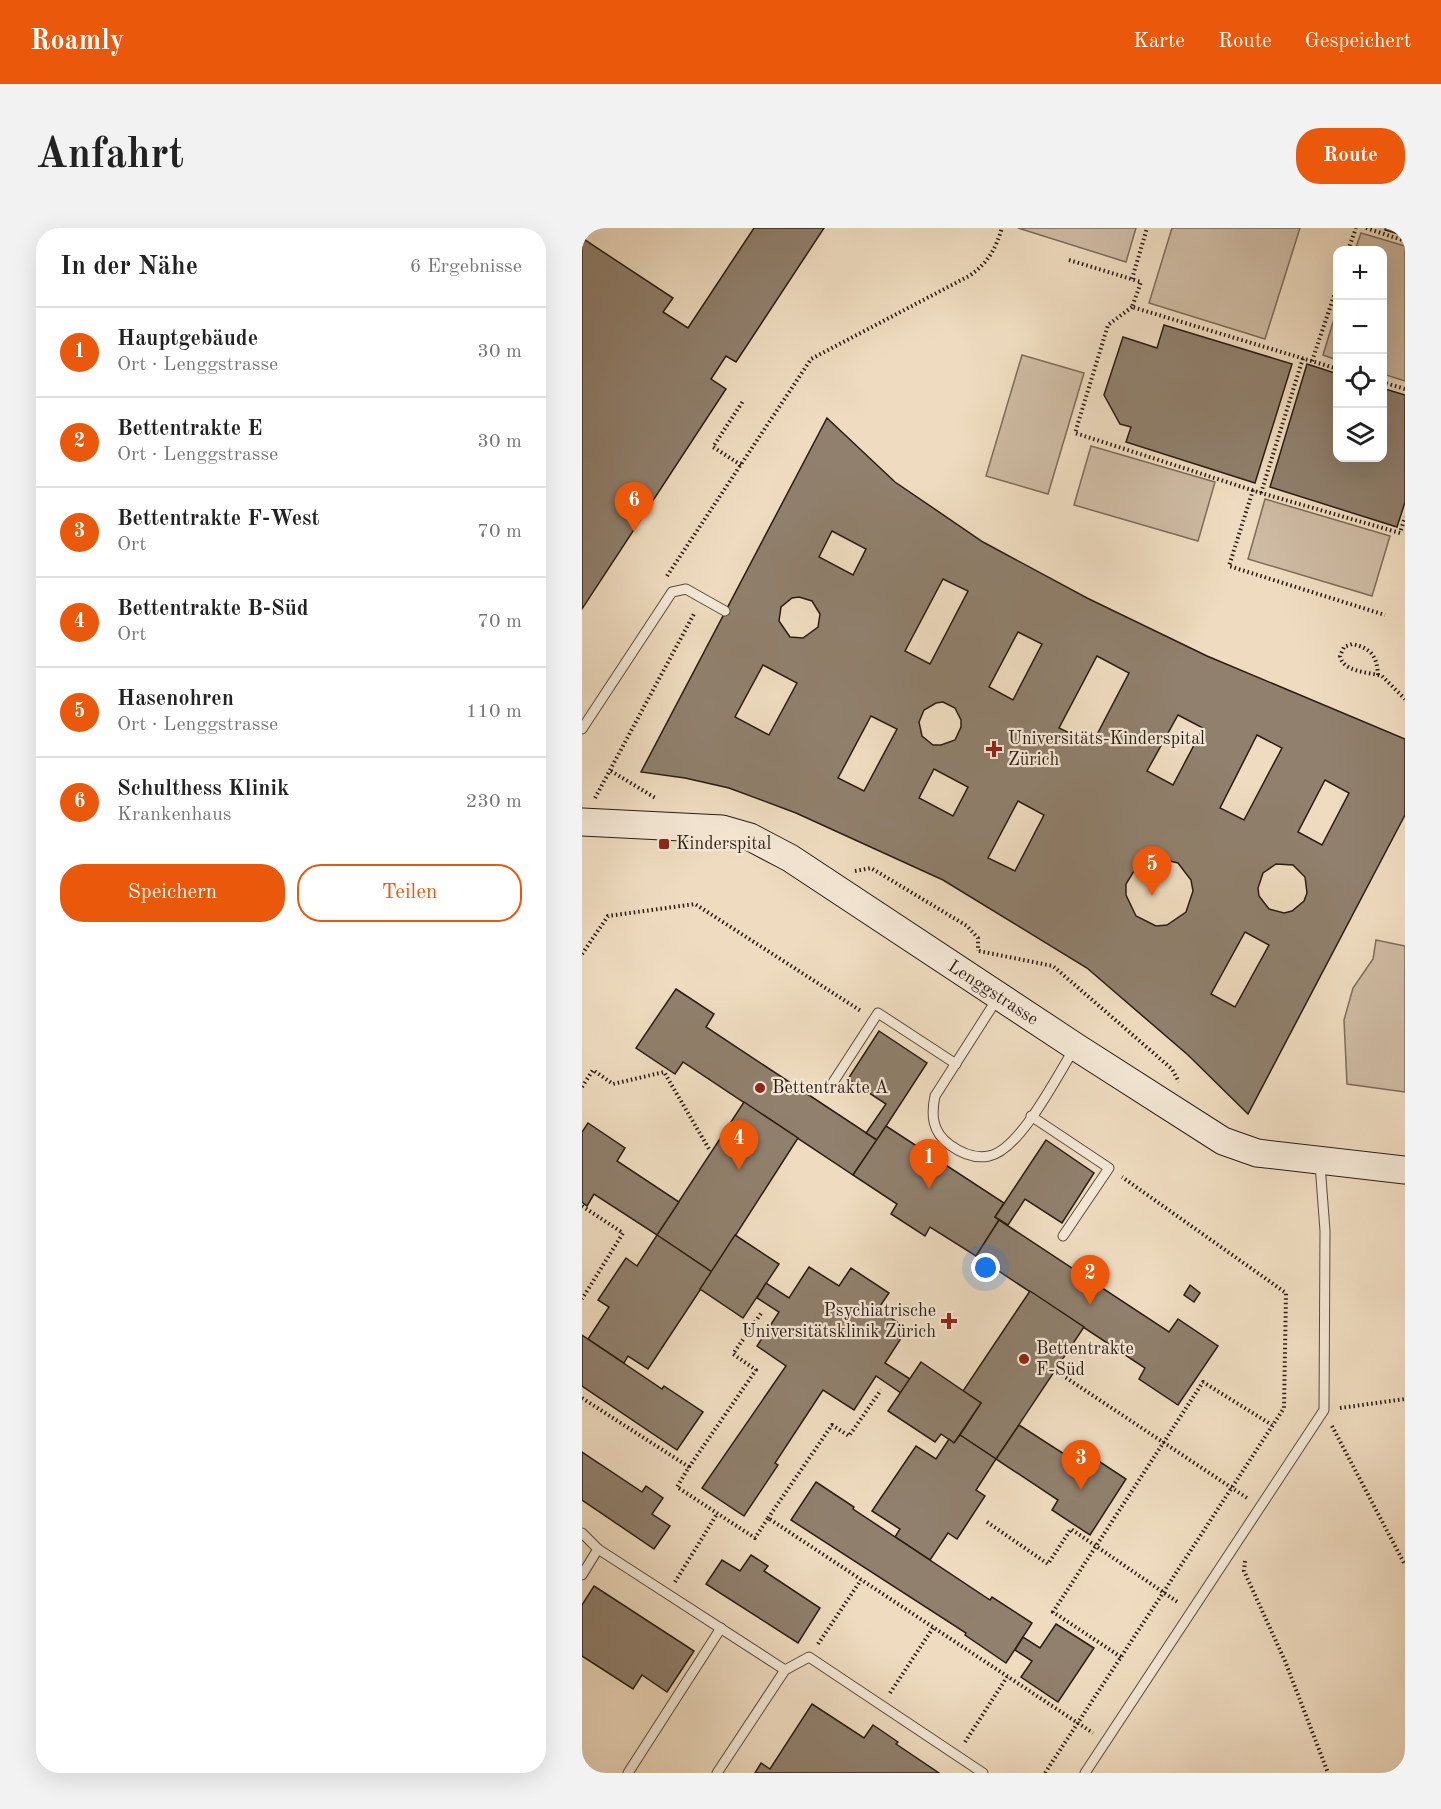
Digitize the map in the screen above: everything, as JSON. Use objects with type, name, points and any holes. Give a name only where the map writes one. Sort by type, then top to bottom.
[{"type":"street","name":"Lenggstrasse","points":[[587,813],[722,829],[750,837],[790,858],[1223,1141],[1257,1153],[1405,1170]]},
{"type":"lane","points":[[582,729],[672,592],[686,589],[725,611]]},
{"type":"lane","points":[[998,996],[935,1096],[931,1114],[938,1133],[957,1150],[970,1156],[990,1156],[1009,1145],[1076,1047]]},
{"type":"lane","points":[[831,1084],[878,1013],[956,1064]]},
{"type":"lane","points":[[1031,1116],[1109,1168],[1063,1236]]},
{"type":"lane","points":[[1085,1773],[1324,1410],[1325,1231],[1320,1162]]},
{"type":"lane","points":[[582,1533],[598,1549],[785,1670]]},
{"type":"lane","points":[[582,1575],[598,1549]]},
{"type":"lane","points":[[628,1773],[721,1628]]},
{"type":"lane","points":[[717,1773],[785,1670],[809,1657],[983,1773]]},
{"type":"path","points":[[664,580],[811,359],[969,276],[987,264],[1002,228]]},
{"type":"path","points":[[1132,279],[1147,228]]},
{"type":"path","points":[[1349,246],[1356,228]]},
{"type":"path","points":[[1366,228],[1405,241]]},
{"type":"path","points":[[1069,260],[1141,282],[1132,308],[1108,325],[1075,433],[1261,493],[1400,533],[1405,517]]},
{"type":"path","points":[[1312,361],[1333,299]]},
{"type":"path","points":[[1132,308],[1333,367]]},
{"type":"path","points":[[1261,493],[1303,358]]},
{"type":"path","points":[[1387,383],[1405,389]]},
{"type":"path","points":[[741,465],[713,447],[743,401]]},
{"type":"path","points":[[1253,490],[1229,566],[1385,615]]},
{"type":"path","points":[[587,813],[703,598]]},
{"type":"path","points":[[1378,675],[1378,661],[1371,651],[1352,644],[1344,647],[1340,656],[1341,662],[1348,668],[1378,675],[1393,684],[1405,699]]},
{"type":"path","points":[[611,771],[665,804]]},
{"type":"path","points":[[845,873],[871,867],[967,926],[978,938],[978,951]]},
{"type":"path","points":[[582,954],[608,916],[695,904],[874,1019]]},
{"type":"path","points":[[968,949],[1053,966],[1172,1069],[1182,1089]]},
{"type":"path","points":[[582,1087],[593,1070],[613,1084],[664,1072],[709,1149]]},
{"type":"path","points":[[1045,1773],[1230,1487],[1284,1408],[1287,1293],[1109,1168]]},
{"type":"path","points":[[582,1206],[623,1233],[582,1299]]},
{"type":"path","points":[[762,1312],[733,1354],[756,1370],[677,1487],[717,1514],[755,1538],[832,1425],[849,1436],[881,1390]]},
{"type":"path","points":[[1062,1375],[1260,1507]]},
{"type":"path","points":[[1120,1657],[1053,1612],[1163,1442],[1203,1382],[1272,1425]]},
{"type":"path","points":[[582,1398],[689,1467]]},
{"type":"path","points":[[1405,1399],[1324,1410],[1405,1565]]},
{"type":"path","points":[[669,1593],[717,1514]]},
{"type":"path","points":[[768,1518],[1107,1742]]},
{"type":"path","points":[[987,1522],[1048,1564],[1071,1529],[1192,1611]]},
{"type":"path","points":[[1244,1534],[1248,1547],[1244,1571],[1286,1660],[1328,1773]]},
{"type":"path","points":[[809,1657],[861,1580]]},
{"type":"path","points":[[882,1706],[933,1628]]},
{"type":"path","points":[[956,1755],[1007,1677]]},
{"type":"shaded area","points":[[1018,228],[1136,228],[1126,262]]},
{"type":"shaded area","points":[[1172,228],[1300,228],[1265,339],[1149,303]]},
{"type":"shaded area","points":[[1361,233],[1405,246],[1405,381],[1387,375],[1387,246],[1356,246]]},
{"type":"shaded area","points":[[1333,322],[1333,359],[1323,355]]},
{"type":"shaded area","points":[[1022,355],[1084,373],[1048,494],[986,476]]},
{"type":"shaded area","points":[[1091,446],[1215,482],[1198,541],[1074,505]]},
{"type":"shaded area","points":[[1265,499],[1390,536],[1372,596],[1248,559]]},
{"type":"shaded area","points":[[1376,940],[1405,946],[1405,1092],[1347,1084],[1344,1020],[1353,988],[1373,959]]},
{"type":"building","points":[[754,228],[824,228],[736,362],[726,356],[711,379],[726,389],[582,609],[582,238],[673,298],[663,312],[688,328]]},
{"type":"building","points":[[1385,228],[1405,228],[1405,236],[1385,230]]},
{"type":"building","points":[[1164,325],[1292,364],[1255,483],[1126,442],[1131,427],[1120,424],[1104,395],[1123,337],[1157,348]]},
{"type":"building","points":[[1307,364],[1333,372],[1333,462],[1387,462],[1387,390],[1405,395],[1405,502],[1397,527],[1270,487]]},
{"type":"building","points":[[827,418],[895,482],[983,542],[1087,598],[1207,656],[1405,739],[1405,815],[1248,1114],[1188,1055],[1087,968],[943,880],[796,813],[729,788],[685,778],[641,772]],"holes":[[[832,531],[866,549],[853,575],[819,557]],[[943,579],[968,591],[930,664],[905,651]],[[799,597],[812,601],[820,614],[818,627],[803,638],[790,637],[779,621],[781,607],[792,598]],[[1018,632],[1042,644],[1013,700],[989,687]],[[1097,656],[1129,673],[1092,744],[1059,728]],[[763,665],[797,683],[769,735],[735,717]],[[943,702],[955,708],[961,720],[961,727],[955,740],[933,745],[922,736],[919,722],[924,710]],[[1178,715],[1203,728],[1173,785],[1147,771]],[[871,716],[897,729],[864,791],[838,778]],[[1257,735],[1282,748],[1244,820],[1220,808]],[[934,769],[968,787],[953,816],[919,798]],[[1325,780],[1349,793],[1322,845],[1298,832]],[[1018,801],[1044,815],[1015,871],[988,858]],[[1157,858],[1178,863],[1191,880],[1193,891],[1186,912],[1167,925],[1156,926],[1136,916],[1126,895],[1126,884],[1137,866]],[[1276,864],[1293,865],[1305,877],[1307,893],[1304,901],[1292,911],[1284,913],[1269,909],[1259,896],[1258,888],[1263,873]],[[1245,932],[1269,945],[1235,1007],[1211,994]]]},
{"type":"building","name":"Bettentrakte A","points":[[676,989],[714,1014],[706,1027],[877,1140],[853,1175],[683,1062],[675,1074],[636,1048]]},
{"type":"building","points":[[879,1031],[927,1063],[877,1140],[866,1133],[886,1104],[848,1079]]},
{"type":"building","points":[[744,1102],[798,1138],[712,1272],[657,1235]]},
{"type":"building","points":[[588,1123],[625,1148],[617,1161],[679,1202],[657,1235],[594,1194],[587,1206],[582,1202],[582,1132]]},
{"type":"building","points":[[886,1126],[1004,1203],[995,1217],[999,1220],[976,1256],[930,1227],[925,1236],[891,1214],[897,1204],[853,1175]]},
{"type":"building","points":[[1046,1140],[1094,1173],[1062,1223],[1025,1199],[1008,1225],[995,1217]]},
{"type":"building","points":[[999,1220],[1169,1332],[1178,1319],[1218,1346],[1178,1405],[1139,1379],[1145,1368],[976,1256]]},
{"type":"building","points":[[657,1235],[712,1272],[648,1369],[628,1356],[624,1363],[588,1339],[609,1307],[598,1300],[626,1258],[637,1266]]},
{"type":"building","points":[[735,1235],[779,1264],[743,1318],[700,1289]]},
{"type":"building","points":[[809,1267],[839,1286],[851,1268],[889,1293],[878,1309],[907,1329],[885,1363],[910,1379],[901,1393],[876,1376],[854,1410],[823,1390],[775,1463],[778,1465],[744,1516],[702,1488],[786,1366],[757,1346],[779,1312],[757,1298],[766,1283],[789,1298]]},
{"type":"building","points":[[1190,1285],[1200,1293],[1194,1302],[1184,1295]]},
{"type":"building","name":"Bettentrakte F-Süd","points":[[1030,1291],[1084,1327],[996,1459],[960,1435],[981,1403],[963,1391]]},
{"type":"building","points":[[582,1335],[662,1389],[664,1386],[703,1412],[677,1450],[582,1386]]},
{"type":"building","points":[[921,1362],[981,1403],[954,1443],[941,1434],[935,1442],[888,1411]]},
{"type":"building","points":[[1019,1425],[1081,1465],[1088,1454],[1126,1479],[1090,1535],[1052,1510],[1058,1500],[996,1459]]},
{"type":"building","points":[[960,1435],[996,1459],[976,1490],[985,1496],[957,1539],[948,1533],[930,1560],[895,1537],[900,1529],[872,1511],[916,1446],[936,1459],[949,1439],[954,1443]]},
{"type":"building","points":[[582,1452],[642,1492],[646,1486],[663,1498],[652,1514],[670,1526],[654,1549],[582,1500]]},
{"type":"building","points":[[816,1482],[990,1600],[992,1597],[1032,1623],[1006,1663],[965,1635],[966,1633],[791,1520]]},
{"type":"building","points":[[751,1555],[768,1566],[764,1571],[820,1608],[798,1643],[706,1584],[722,1560],[740,1571]]},
{"type":"building","points":[[594,1586],[694,1651],[667,1692],[642,1675],[633,1689],[582,1656],[582,1605]]},
{"type":"building","points":[[1056,1624],[1094,1648],[1058,1702],[1021,1677],[1032,1661],[1015,1650],[1023,1637],[1040,1648]]},
{"type":"building","points":[[812,1704],[864,1738],[873,1725],[898,1742],[896,1744],[939,1773],[755,1773],[761,1763],[770,1769]]},
{"type":"place","name":"Schulthess Klinik","points":[[634,532]]},
{"type":"place","name":"Universitäts-Kinderspital Zürich","points":[[994,749]]},
{"type":"place","name":"Kinderspital","points":[[664,844]]},
{"type":"place","name":"Hasenohren","points":[[1152,896]]},
{"type":"place","name":"Bettentrakte A","points":[[760,1088]]},
{"type":"place","name":"Bettentrakte B-Süd","points":[[739,1170]]},
{"type":"place","name":"Hauptgebäude","points":[[929,1189]]},
{"type":"place","name":"Bettentrakte E","points":[[1090,1305]]},
{"type":"place","name":"Psychiatrische Universitätsklinik Zürich","points":[[949,1321]]},
{"type":"place","name":"Bettentrakte F-Süd","points":[[1024,1359]]},
{"type":"place","name":"Bettentrakte F-West","points":[[1081,1490]]}]
